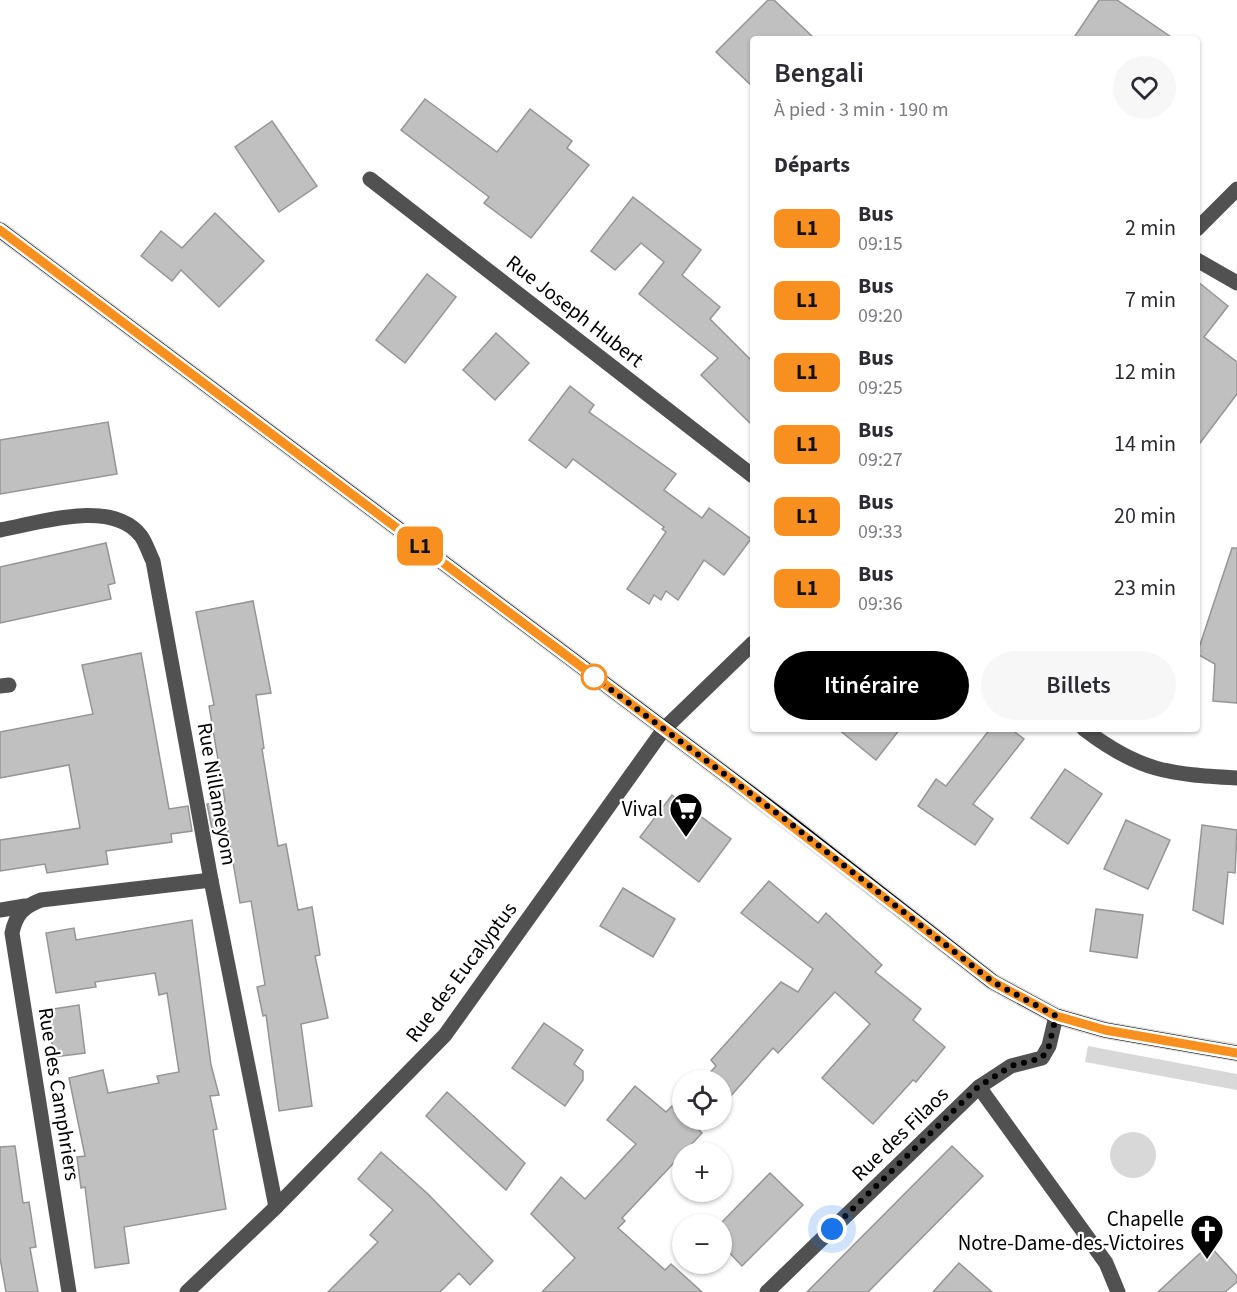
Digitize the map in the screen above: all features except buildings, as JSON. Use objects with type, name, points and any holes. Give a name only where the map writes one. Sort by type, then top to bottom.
[{"type":"main road","points":[[0,230],[664,729],[993,982],[1056,1016],[1105,1030],[1237,1053]]},
{"type":"street","name":"Rue Joseph Hubert","points":[[370,179],[750,474]]},
{"type":"street","points":[[1200,226],[1237,189]]},
{"type":"street","points":[[1200,262],[1237,283]]},
{"type":"street","name":"Rue Nillameyom","points":[[0,530],[80,515],[113,516],[140,535],[153,561],[211,880],[276,1207]]},
{"type":"street","name":"Rue des Eucalyptus","points":[[187,1292],[276,1207],[445,1035],[664,729],[750,647]]},
{"type":"street","points":[[1088,732],[1113,751],[1150,768],[1191,775],[1237,778]]},
{"type":"street","points":[[0,910],[25,906],[41,900],[211,880]]},
{"type":"street","name":"Rue des Camphriers","points":[[25,906],[15,918],[12,933],[69,1292]]},
{"type":"street","name":"Rue des Filaos","points":[[767,1292],[978,1087],[1011,1066],[1042,1058],[1049,1046],[1056,1016]]},
{"type":"street","points":[[978,1087],[1106,1263],[1118,1292]]},
{"type":"shaded area","points":[[1088,1046],[1237,1074],[1237,1090],[1085,1062]]},
{"type":"shaded area","points":[[1133,1132],[1149,1139],[1156,1155],[1149,1171],[1133,1178],[1117,1171],[1110,1155],[1117,1139]]},
{"type":"bus line","name":"L1","points":[[0,230],[786,820],[993,982],[1056,1016],[1105,1030],[1237,1053]]},
{"type":"place","name":"Vival","points":[[686,838]]},
{"type":"place","name":"Chapelle Notre-Dame-des-Victoires","points":[[1207,1260]]},
{"type":"route","points":[[594,677],[786,820],[993,982],[1056,1016],[1049,1046],[1042,1058],[1011,1066],[978,1087],[832,1229]]}]
